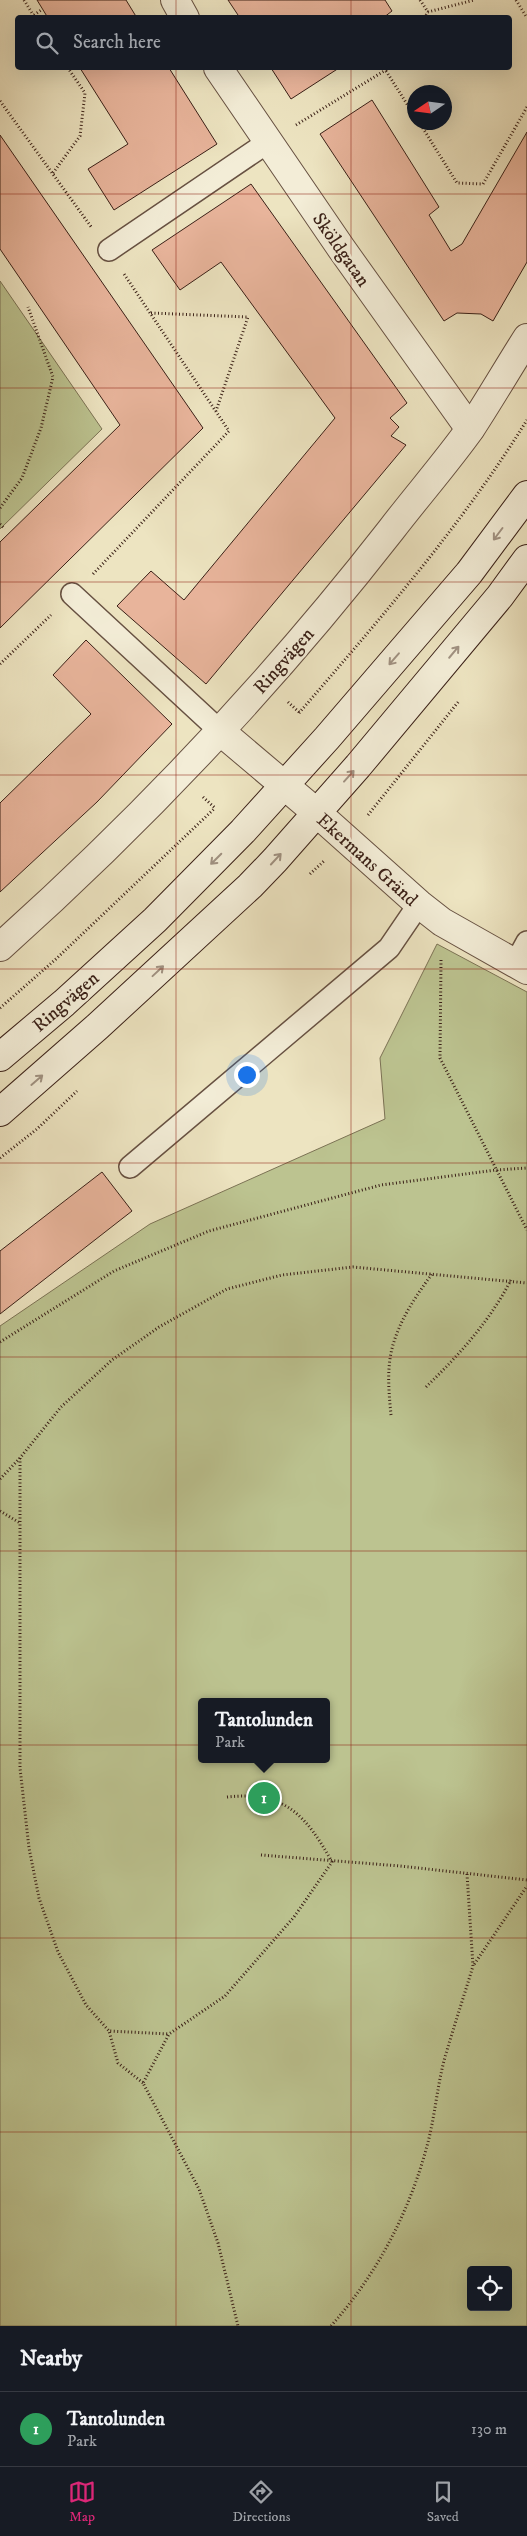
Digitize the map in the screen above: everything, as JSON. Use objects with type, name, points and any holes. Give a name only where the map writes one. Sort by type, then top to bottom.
[{"type":"street","points":[[175,0],[183,15]]},
{"type":"street","name":"Sköldgatan","points":[[219,70],[470,428]]},
{"type":"street","name":"Ringvägen","points":[[0,947],[53,899],[220,731],[349,584],[470,428],[527,338]]},
{"type":"street","name":"Ringvägen","points":[[0,1057],[64,1003],[155,920],[285,785],[469,573],[527,495]]},
{"type":"street","points":[[0,1112],[97,1027],[250,886],[317,813],[500,596],[527,559]]},
{"type":"street","name":"Ekermans Gränd","points":[[220,731],[285,785],[418,904],[442,922],[523,959]]},
{"type":"lane","points":[[108,250],[268,142]]},
{"type":"lane","points":[[72,594],[220,731]]},
{"type":"lane","points":[[130,1168],[389,948],[418,904]]},
{"type":"path","points":[[24,0],[34,15]]},
{"type":"path","points":[[420,0],[428,12]]},
{"type":"path","points":[[426,15],[428,12],[474,0]]},
{"type":"path","points":[[516,0],[527,18]]},
{"type":"path","points":[[36,15],[41,10]]},
{"type":"path","points":[[53,174],[80,136],[85,94],[69,70]]},
{"type":"path","points":[[268,142],[386,70]]},
{"type":"path","points":[[389,70],[407,103]]},
{"type":"path","points":[[0,101],[108,250],[229,431],[92,575]]},
{"type":"path","points":[[424,130],[457,183],[483,184],[527,107]]},
{"type":"path","points":[[0,508],[22,478],[41,428],[53,377],[28,307]]},
{"type":"path","points":[[150,313],[248,317],[254,313]]},
{"type":"path","points":[[216,411],[248,317]]},
{"type":"path","points":[[300,713],[384,614],[499,464],[527,420]]},
{"type":"path","points":[[0,524],[5,529]]},
{"type":"path","points":[[0,664],[53,613]]},
{"type":"path","points":[[283,698],[305,718]]},
{"type":"path","points":[[202,796],[221,813]]},
{"type":"path","points":[[0,1008],[56,958],[215,808]]},
{"type":"path","points":[[442,922],[440,1058],[527,1230]]},
{"type":"path","points":[[0,1342],[114,1271],[209,1231],[381,1184],[527,1168]]},
{"type":"path","points":[[0,1479],[20,1458],[61,1407],[112,1360],[159,1326],[227,1289],[282,1275],[353,1267],[511,1280],[527,1283]]},
{"type":"path","points":[[391,1415],[388,1382],[391,1352],[402,1322],[432,1273]]},
{"type":"path","points":[[426,1387],[475,1336],[496,1308],[511,1280]]},
{"type":"path","points":[[20,1458],[20,1768],[29,1848],[39,1898],[58,1952],[86,2005],[109,2031],[118,2063],[143,2083],[199,2189],[218,2242],[238,2326]]},
{"type":"path","points":[[0,1511],[21,1523]]},
{"type":"path","points":[[228,1797],[251,1794],[275,1800],[294,1811],[315,1832],[332,1862]]},
{"type":"path","points":[[261,1855],[400,1866],[527,1880]]},
{"type":"path","points":[[143,2083],[169,2034],[225,1996],[294,1917],[332,1862]]},
{"type":"path","points":[[467,1874],[473,1966]]},
{"type":"path","points":[[331,2326],[349,2305],[386,2251],[409,2203],[427,2146],[445,2058],[473,1966],[527,1886]]},
{"type":"path","points":[[109,2031],[169,2034]]},
{"type":"green space","points":[[0,281],[102,429],[0,529]]},
{"type":"green space","points":[[437,944],[527,992],[527,2326],[0,2326],[0,1326],[150,1224],[385,1119],[380,1058]]},
{"type":"building","points":[[37,0],[126,0],[135,15],[46,15]]},
{"type":"building","points":[[228,0],[385,0],[392,11],[387,15],[238,15]]},
{"type":"building","points":[[81,70],[170,70],[217,144],[114,210],[88,169],[128,144]]},
{"type":"building","points":[[272,70],[336,70],[291,99]]},
{"type":"building","points":[[372,100],[439,207],[429,215],[451,251],[462,244],[527,132],[527,262],[493,321],[481,314],[457,313],[444,321],[320,134]]},
{"type":"building","points":[[0,135],[203,428],[0,628],[0,542],[120,425],[0,249]]},
{"type":"building","points":[[251,184],[407,403],[390,418],[399,427],[391,436],[406,445],[206,684],[117,606],[151,571],[184,600],[335,418],[221,262],[180,290],[152,250]]},
{"type":"building","points":[[86,640],[172,724],[97,802],[0,892],[0,803],[91,714],[53,675]]},
{"type":"building","points":[[102,1172],[132,1211],[0,1314],[0,1251]]},
{"type":"place","name":"Tantolunden","points":[[264,1798]]}]
